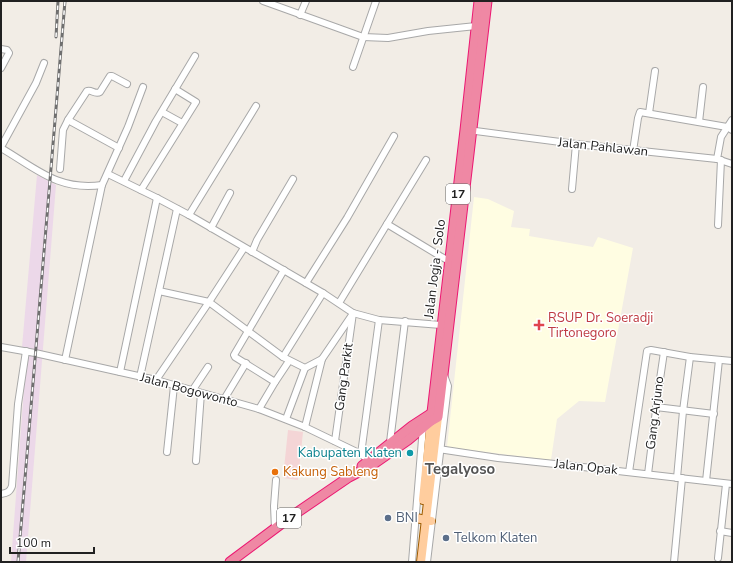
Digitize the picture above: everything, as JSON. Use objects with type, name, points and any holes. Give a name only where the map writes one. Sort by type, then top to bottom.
[{"type":"highway","name":"Jalan Jogja - Solo","points":[[469,131],[479,1]]},
{"type":"highway","name":"Jalan Jogja - Solo","points":[[430,418],[444,375],[453,261],[487,1]]},
{"type":"highway","name":"Jalan Jogja - Solo","points":[[430,418],[441,325],[453,261]]},
{"type":"highway","name":"17","points":[[349,477],[365,457],[430,418]]},
{"type":"highway","name":"17","points":[[231,562],[275,528],[349,477],[372,465],[408,440],[430,418]]},
{"type":"main road","points":[[416,562],[429,495],[434,449],[430,418]]},
{"type":"main road","points":[[421,562],[424,520]]},
{"type":"street","points":[[263,1],[363,37],[388,38],[428,31],[476,26]]},
{"type":"street","points":[[300,15],[306,1]]},
{"type":"street","points":[[353,67],[376,1]]},
{"type":"street","points":[[1,49],[7,50],[9,53],[1,68]]},
{"type":"street","points":[[124,181],[195,56]]},
{"type":"street","points":[[44,63],[36,83],[1,148],[53,180],[81,187],[102,185]]},
{"type":"street","points":[[649,113],[655,71]]},
{"type":"street","points":[[60,169],[63,130],[87,91],[90,90],[96,93],[100,92],[110,76],[127,84]]},
{"type":"street","points":[[66,360],[102,185],[135,110],[142,87]]},
{"type":"street","points":[[699,122],[703,87]]},
{"type":"street","points":[[142,190],[196,102],[175,89]]},
{"type":"street","points":[[189,216],[256,106]]},
{"type":"street","points":[[162,112],[182,123]]},
{"type":"street","points":[[633,151],[638,114],[640,112],[729,128]]},
{"type":"street","points":[[68,120],[119,148]]},
{"type":"street","points":[[718,225],[719,160],[721,137],[729,128],[732,120]]},
{"type":"street","name":"Jalan Pahlawan","points":[[469,131],[719,160],[732,164]]},
{"type":"street","points":[[306,283],[347,218],[394,136]]},
{"type":"street","points":[[572,189],[576,144]]},
{"type":"street","points":[[339,303],[426,160]]},
{"type":"street","points":[[108,174],[142,190],[211,228],[323,293],[353,314],[380,320],[441,325]]},
{"type":"street","points":[[252,252],[257,240],[293,179]]},
{"type":"street","points":[[211,228],[230,193]]},
{"type":"street","points":[[120,372],[157,198]]},
{"type":"street","points":[[140,377],[177,209]]},
{"type":"street","points":[[387,224],[453,261]]},
{"type":"street","points":[[156,380],[244,248]]},
{"type":"street","points":[[275,382],[234,355],[284,270]]},
{"type":"street","points":[[159,290],[209,302],[283,357],[305,368]]},
{"type":"street","points":[[283,357],[323,293]]},
{"type":"street","points":[[305,427],[322,359],[353,314]]},
{"type":"street","name":"Gang Parkit","points":[[335,441],[353,314]]},
{"type":"street","points":[[365,457],[380,320]]},
{"type":"street","points":[[390,442],[405,321]]},
{"type":"street","name":"Jalan Bogowonto","points":[[1,347],[26,351],[156,380],[259,409],[305,427],[365,457]]},
{"type":"street","points":[[628,472],[647,351],[651,350],[690,357],[732,361]]},
{"type":"street","points":[[1,494],[7,493],[11,490],[12,486],[18,404],[26,351]]},
{"type":"street","name":"Gang Arjuno","points":[[648,474],[664,352]]},
{"type":"street","points":[[674,562],[683,411],[690,357]]},
{"type":"street","points":[[286,419],[305,368],[322,359]]},
{"type":"street","points":[[706,481],[719,360]]},
{"type":"street","points":[[259,409],[289,361]]},
{"type":"street","points":[[225,400],[246,363]]},
{"type":"street","points":[[192,391],[208,367]]},
{"type":"street","points":[[429,495],[434,449],[448,386],[444,375]]},
{"type":"street","points":[[167,452],[174,386]]},
{"type":"street","points":[[196,460],[201,393]]},
{"type":"street","points":[[656,407],[714,414]]},
{"type":"street","points":[[427,562],[424,520],[430,418]]},
{"type":"street","name":"Jalan Opak","points":[[434,449],[511,460],[729,484]]},
{"type":"street","points":[[275,528],[274,506],[276,480]]},
{"type":"street","points":[[718,558],[720,531],[729,484]]},
{"type":"street","points":[[412,562],[424,520]]},
{"type":"street","points":[[720,531],[732,533]]},
{"type":"shaded area","points":[[37,175],[56,185],[26,562],[11,562],[27,349],[22,347]]},
{"type":"shaded area","name":"RSUP Dr. Soeradji Tirtonegoro","points":[[474,197],[488,199],[514,211],[511,227],[530,229],[529,236],[593,247],[598,237],[633,248],[605,402],[579,401],[557,419],[551,460],[447,447]]},
{"type":"shaded area","points":[[288,430],[303,432],[298,480],[283,478]]},
{"type":"railway","points":[[56,37],[58,1]]},
{"type":"railway","points":[[18,562],[65,1]]},
{"type":"place","name":"RSUP Dr. Soeradji Tirtonegoro","points":[[539,325]]},
{"type":"place","name":"Kabupaten Klaten","points":[[410,453]]},
{"type":"place","name":"Kakung Sableng","points":[[275,472]]},
{"type":"place","name":"BNI","points":[[388,518]]},
{"type":"place","name":"Telkom Klaten","points":[[446,538]]},
{"type":"district","name":"Tegalyoso","points":[[460,469]]}]
